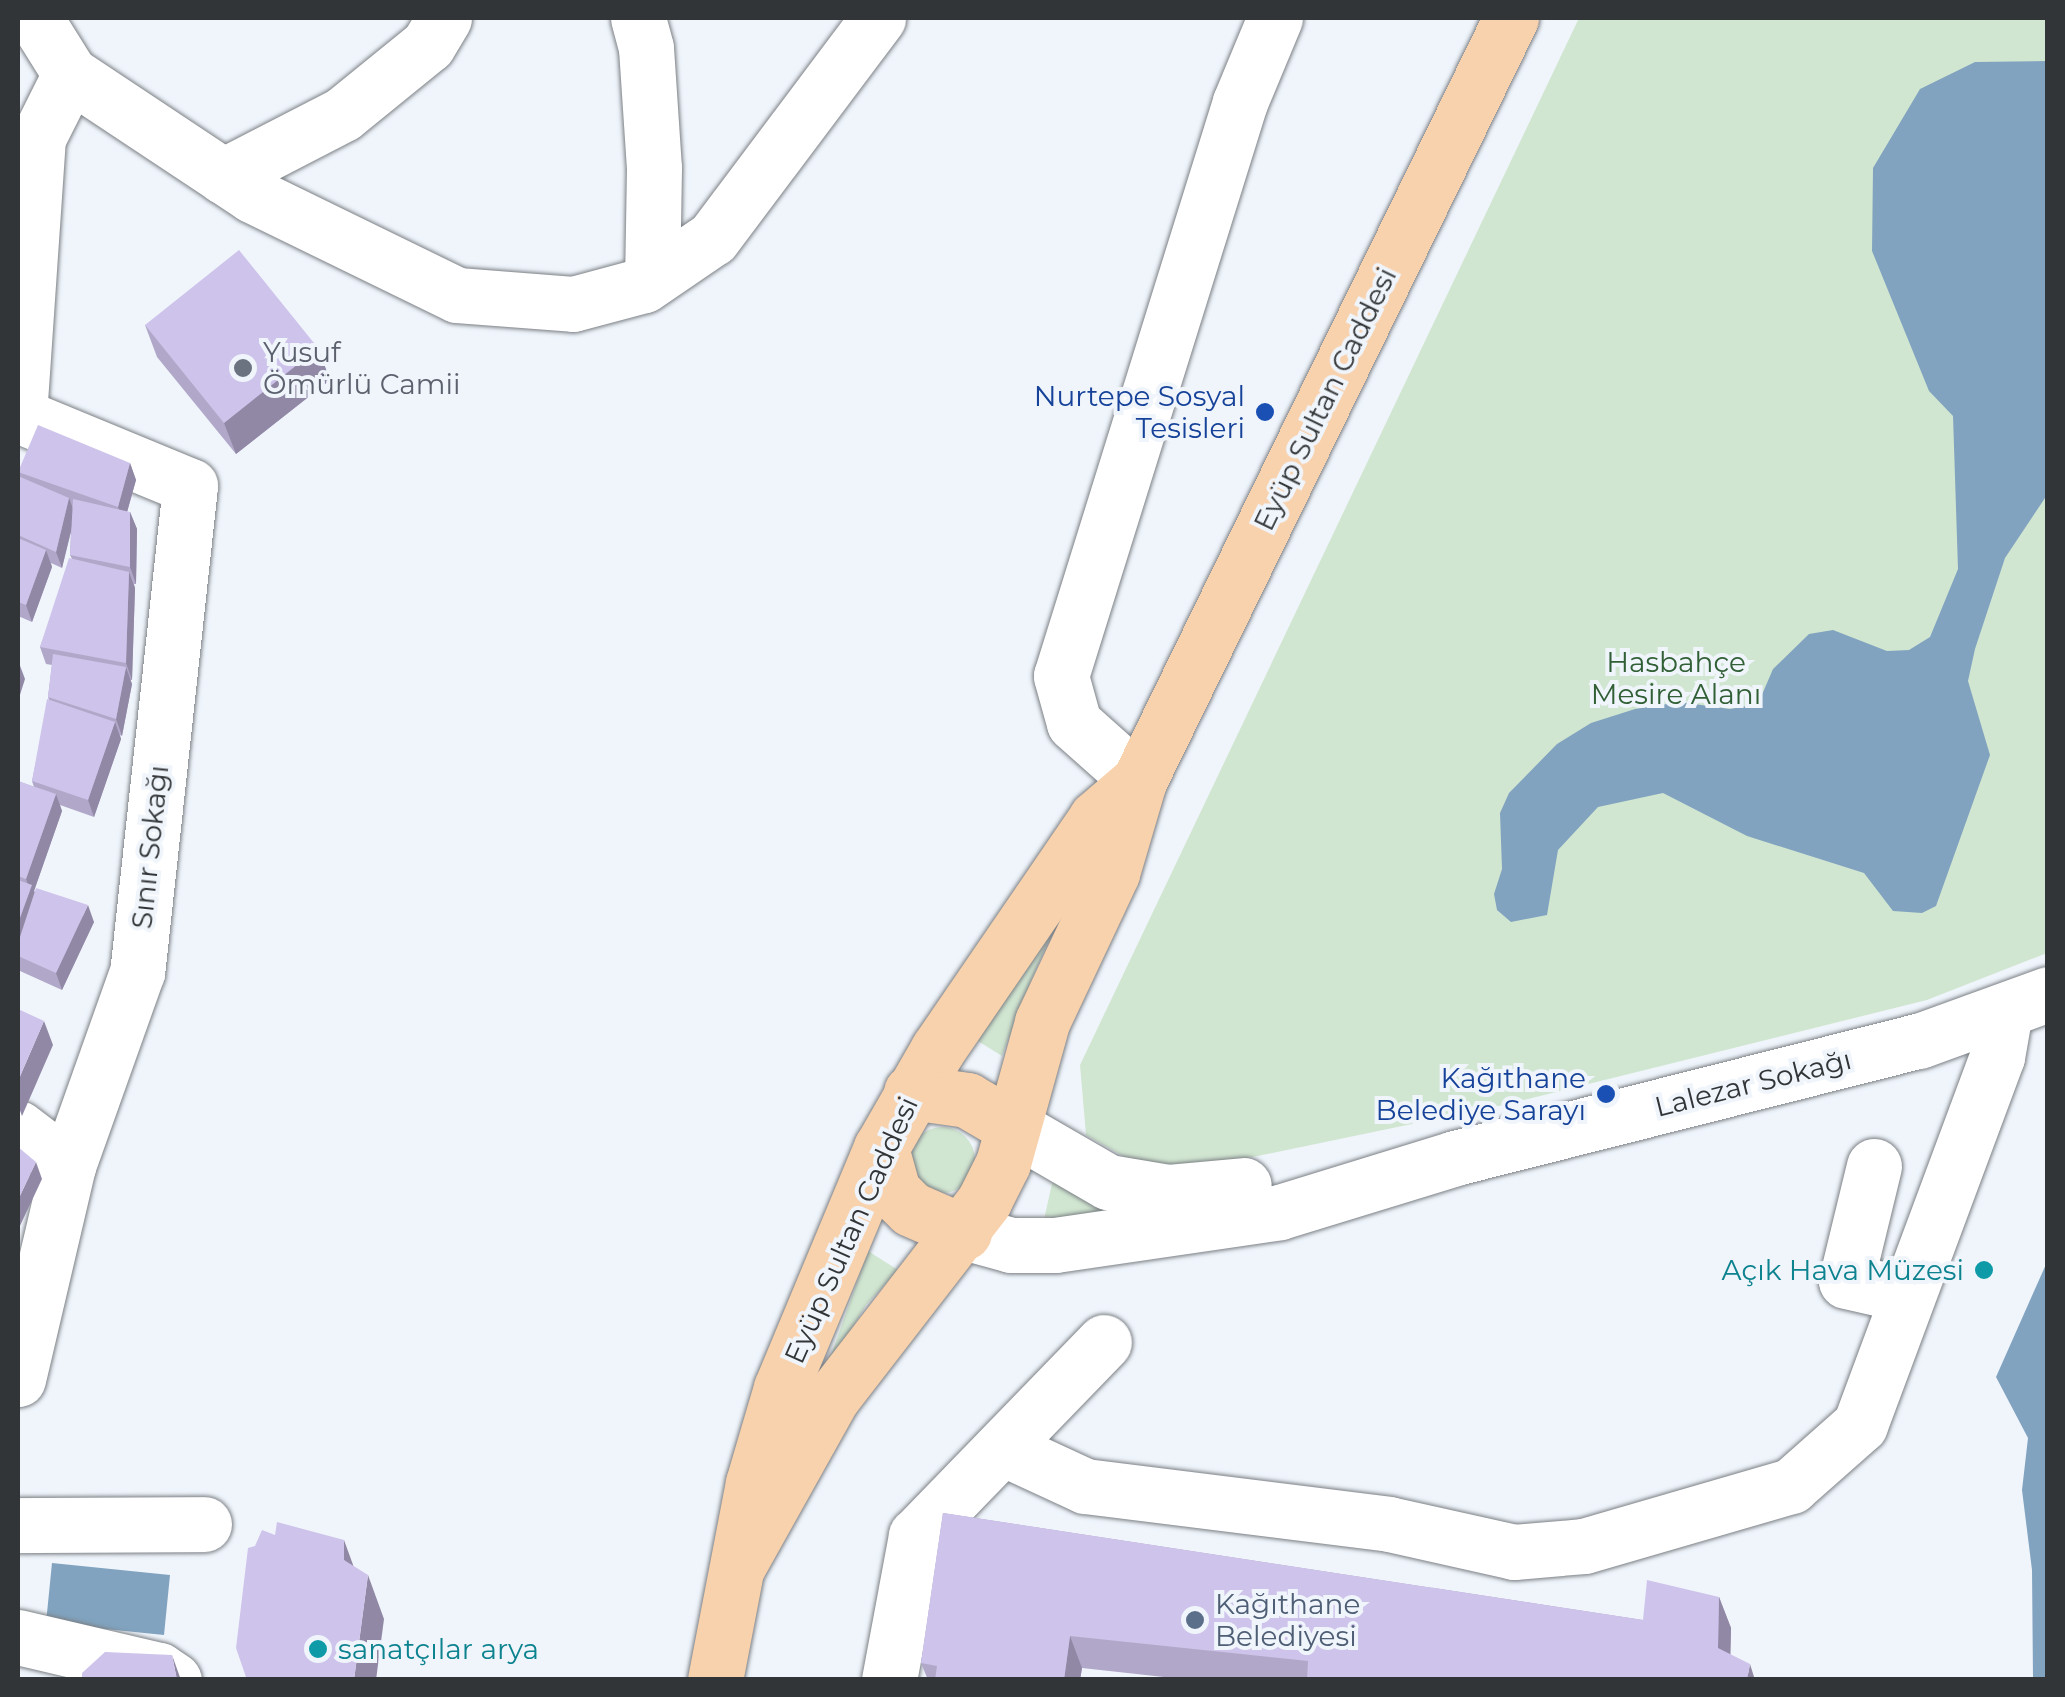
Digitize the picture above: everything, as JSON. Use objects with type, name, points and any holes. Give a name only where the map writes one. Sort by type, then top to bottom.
[{"type":"main road","name":"Eyüp Sultan Caddesi","points":[[738,1566],[832,1398],[964,1232],[1002,1163],[1042,1022],[1112,873],[1139,781],[1510,18]]},
{"type":"main road","name":"Eyüp Sultan Caddesi","points":[[716,1680],[753,1484],[781,1388],[882,1148],[911,1092],[1096,818],[1139,781]]},
{"type":"main road","points":[[911,1092],[968,1100],[1013,1127]]},
{"type":"main road","points":[[882,1148],[893,1191],[912,1209],[964,1232]]},
{"type":"street","points":[[34,18],[70,74],[223,176],[457,296],[573,304],[652,280],[714,238],[878,18]]},
{"type":"street","points":[[223,176],[342,114],[428,45],[444,18]]},
{"type":"street","points":[[638,18],[646,48],[654,168],[652,280]]},
{"type":"street","points":[[1139,781],[1074,723],[1062,676],[1240,102],[1275,18]]},
{"type":"street","points":[[26,431],[38,138],[70,74]]},
{"type":"street","name":"Sınır Sokağı","points":[[18,1379],[68,1166],[137,972],[190,486],[26,431]]},
{"type":"street","points":[[1006,1449],[1085,1486],[1389,1524],[1514,1552],[1584,1546],[1792,1486],[1860,1425],[1996,1057],[2026,1002]]},
{"type":"street","name":"Lalezar Sokağı","points":[[964,1232],[1010,1245],[1054,1245],[1280,1212],[1455,1158],[1810,1071],[2026,1002]]},
{"type":"street","name":"Lalezar Sokağı","points":[[1013,1127],[1108,1182],[1170,1192],[1455,1158]]},
{"type":"street","points":[[18,1128],[68,1166]]},
{"type":"street","points":[[1874,1166],[1846,1281],[1902,1308]]},
{"type":"street","points":[[1806,1307],[1830,1301],[1902,1308]]},
{"type":"street","points":[[889,1680],[916,1536],[1006,1449],[1104,1342]]},
{"type":"street","points":[[18,1524],[204,1524]]},
{"type":"street","points":[[18,1637],[159,1670],[174,1680]]},
{"type":"green space","name":"Hasbahçe Mesire Alanı","points":[[1579,18],[2047,18],[2047,953],[1927,1000],[1508,1104],[1210,1166],[1144,1168],[1086,1135],[1080,1065]]},
{"type":"green space","points":[[1073,886],[1032,978],[1002,1056],[973,1038]]},
{"type":"green space","points":[[942,1127],[965,1137],[975,1160],[965,1183],[942,1193],[919,1183],[909,1160],[919,1137]]},
{"type":"green space","points":[[1053,1179],[1144,1209],[1043,1224]]},
{"type":"green space","points":[[868,1251],[898,1270],[866,1305],[824,1375]]},
{"type":"water","points":[[2047,61],[2047,495],[2005,558],[1975,649],[1968,681],[1990,755],[1936,906],[1922,913],[1893,911],[1864,873],[1747,836],[1663,793],[1598,807],[1558,850],[1547,915],[1511,922],[1497,910],[1494,894],[1502,869],[1500,813],[1509,793],[1557,744],[1591,723],[1635,709],[1680,702],[1730,709],[1758,704],[1773,669],[1809,634],[1833,630],[1887,651],[1909,650],[1930,637],[1958,569],[1953,416],[1929,391],[1872,251],[1873,168],[1920,89],[1975,62]]},
{"type":"water","points":[[2047,1262],[2048,1679],[2033,1680],[2032,1570],[2022,1490],[2028,1438],[1996,1377]]},
{"type":"water","points":[[52,1563],[170,1575],[164,1635],[46,1623]]},
{"type":"building","name":"Yusuf Ömürlü Camii","points":[[239,250],[318,348],[224,423],[145,325]]},
{"type":"building","points":[[38,425],[130,463],[118,507],[18,472]]},
{"type":"building","points":[[18,476],[69,498],[56,552],[18,535]]},
{"type":"building","points":[[73,499],[130,512],[130,567],[70,555]]},
{"type":"building","points":[[18,538],[46,550],[26,605],[18,602]]},
{"type":"building","points":[[69,558],[129,572],[126,663],[40,647]]},
{"type":"building","points":[[53,654],[126,667],[116,719],[48,697]]},
{"type":"building","points":[[47,699],[115,722],[88,800],[32,781]]},
{"type":"building","points":[[18,781],[56,794],[26,879],[18,876]]},
{"type":"building","points":[[18,880],[32,885],[18,923]]},
{"type":"building","points":[[36,888],[88,905],[56,973],[18,956],[18,943]]},
{"type":"building","points":[[18,1009],[44,1021],[18,1081]]},
{"type":"building","points":[[18,1147],[36,1162],[18,1200]]},
{"type":"building","name":"Kağıthane Belediyesi","points":[[943,1513],[1643,1620],[1647,1580],[1719,1597],[1718,1648],[1750,1664],[1747,1680],[1307,1680],[1308,1661],[1070,1636],[1064,1680],[935,1680],[937,1666],[921,1663]]},
{"type":"building","name":"sanatçılar arya","points":[[277,1522],[344,1540],[344,1560],[368,1575],[354,1680],[247,1680],[236,1648],[248,1548],[255,1546],[262,1530],[275,1535]]},
{"type":"building","points":[[105,1652],[172,1655],[177,1680],[82,1680],[82,1673]]},
{"type":"place","name":"Yusuf Ömürlü Camii","points":[[243,368]]},
{"type":"place","name":"Nurtepe Sosyal Tesisleri","points":[[1265,412]]},
{"type":"place","name":"Kağıthane Belediye Sarayı","points":[[1606,1094]]},
{"type":"place","name":"Açık Hava Müzesi","points":[[1984,1270]]},
{"type":"place","name":"Kağıthane Belediyesi","points":[[1195,1620]]},
{"type":"place","name":"sanatçılar arya","points":[[318,1649]]}]
